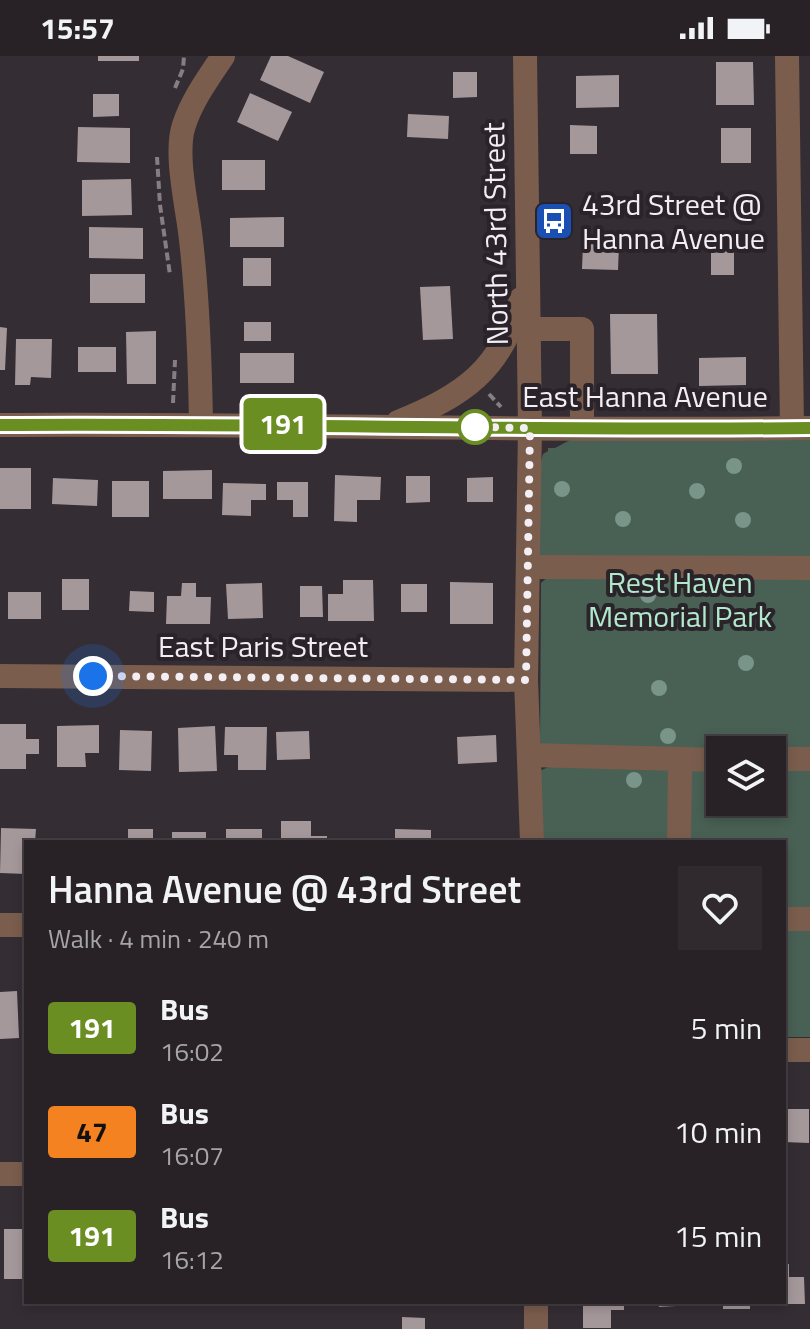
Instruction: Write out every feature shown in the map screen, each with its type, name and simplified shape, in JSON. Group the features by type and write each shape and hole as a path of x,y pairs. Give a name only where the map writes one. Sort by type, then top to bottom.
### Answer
{"street":[{"name":"North 43rd Street","path":"525,56 530,428 526,680 532,840"},
{"path":"787,56 801,428"},
{"path":"201,423 198,313 182,178 183,127 214,61"},
{"path":"390,426 435,407 470,384 494,361 514,322 528,273"},
{"path":"528,329 582,329 582,428"},
{"name":"East Hanna Avenue","path":"0,425 201,423 801,428"},
{"path":"528,567 810,568"},
{"name":"East Paris Street","path":"0,676 526,680"},
{"path":"529,755 706,760"},
{"path":"786,759 810,759"},
{"path":"679,840 680,760"},
{"path":"786,919 810,919"},
{"path":"0,925 24,925"},
{"path":"786,1050 810,1050"},
{"path":"0,1174 24,1174"},
{"path":"536,1304 536,1329"}],"green space":[{"name":"Rest Haven Memorial Park","path":"570,440 810,440 810,1037 786,1037 786,840 540,840 539,771 551,766 540,744 541,583 549,576 540,557 540,466 543,454 548,448"}],"building":[{"path":"98,56 139,56 139,61 98,61"},
{"path":"271,56 288,56 324,72 310,103 260,80"},
{"path":"716,62 753,62 754,105 716,105"},
{"path":"453,72 477,72 477,97 453,98"},
{"path":"619,75 619,107 576,108 576,76"},
{"path":"250,93 292,112 278,141 237,122"},
{"path":"93,94 119,94 119,116 93,117"},
{"path":"408,114 449,116 448,139 407,137"},
{"path":"570,125 597,126 597,154 570,154"},
{"path":"78,127 130,128 130,163 77,162"},
{"path":"721,128 751,128 751,163 721,163"},
{"path":"222,160 265,160 265,190 222,190"},
{"path":"131,179 132,215 82,216 82,180"},
{"path":"284,217 284,247 230,247 230,218"},
{"path":"89,227 143,228 143,259 89,258"},
{"path":"711,242 734,242 734,275 711,275"},
{"path":"583,244 619,245 618,270 582,269"},
{"path":"243,258 271,258 271,286 243,286"},
{"path":"90,274 145,274 145,303 90,303"},
{"path":"450,286 453,339 423,340 420,287"},
{"path":"610,314 657,314 658,374 611,374"},
{"path":"244,322 271,322 271,341 244,341"},
{"path":"0,327 7,328 5,370 0,370"},
{"path":"156,331 156,384 127,384 126,332"},
{"path":"16,339 52,339 51,378 31,377 30,385 15,385"},
{"path":"78,347 116,347 116,372 78,372"},
{"path":"240,353 294,353 294,383 240,383"},
{"path":"746,357 746,385 699,386 699,358"},
{"path":"0,468 31,468 31,509 0,509"},
{"path":"212,470 212,499 163,499 163,471"},
{"path":"335,475 381,477 380,500 357,500 357,522 334,521"},
{"path":"406,476 430,476 430,502 406,503"},
{"path":"493,477 493,502 467,502 467,478"},
{"path":"53,478 98,480 97,506 52,504"},
{"path":"112,481 149,481 149,517 112,517"},
{"path":"277,482 308,482 308,517 293,517 293,500 277,500"},
{"path":"223,483 266,484 266,500 251,500 251,516 222,515"},
{"path":"62,579 89,579 89,610 62,610"},
{"path":"343,580 373,580 374,621 328,621 328,594 343,594"},
{"path":"450,582 493,583 493,624 450,624"},
{"path":"182,583 196,583 196,597 211,597 210,624 166,624 167,596 181,596"},
{"path":"262,583 263,618 228,619 226,584"},
{"path":"401,584 427,584 427,612 401,612"},
{"path":"300,586 322,586 323,617 300,617"},
{"path":"130,591 154,592 154,612 129,611"},
{"path":"8,592 41,592 41,619 8,619"},
{"path":"0,724 26,724 26,739 39,739 39,754 26,754 26,769 0,769"},
{"path":"99,725 99,753 85,753 86,767 57,767 57,726"},
{"path":"215,726 217,771 179,772 178,728"},
{"path":"225,727 267,727 266,770 238,770 238,755 224,755"},
{"path":"120,730 152,731 151,771 119,770"},
{"path":"309,731 310,759 277,760 276,732"},
{"path":"496,735 497,762 458,764 457,737"},
{"path":"281,821 311,821 311,836 327,836 327,840 281,840"},
{"path":"1,828 36,829 35,840 24,840 24,874 0,873"},
{"path":"128,829 153,829 153,840 128,840"},
{"path":"226,829 262,829 262,840 226,840"},
{"path":"395,829 431,830 431,840 395,840"},
{"path":"172,832 206,832 206,840 172,840"},
{"path":"17,991 19,1038 0,1039 0,992"},
{"path":"786,1109 809,1109 809,1143 786,1142"},
{"path":"4,1229 24,1229 24,1279 4,1279"},
{"path":"789,1264 789,1277 804,1277 805,1304 786,1304 786,1265"},
{"path":"583,1304 624,1304 624,1310 611,1310 611,1328 583,1328"},
{"path":"658,1304 693,1304 693,1305 659,1307"},
{"path":"723,1304 750,1304 750,1309 723,1309"},
{"path":"402,1317 425,1318 425,1329 402,1329"}],"bus line":[{"name":"191","path":"0,425 201,423 810,428"}],"place":[{"name":"43rd Street @ Hanna Avenue","path":"554,221"}],"route":[{"path":"93,676 526,680 530,428 475,427"}]}
